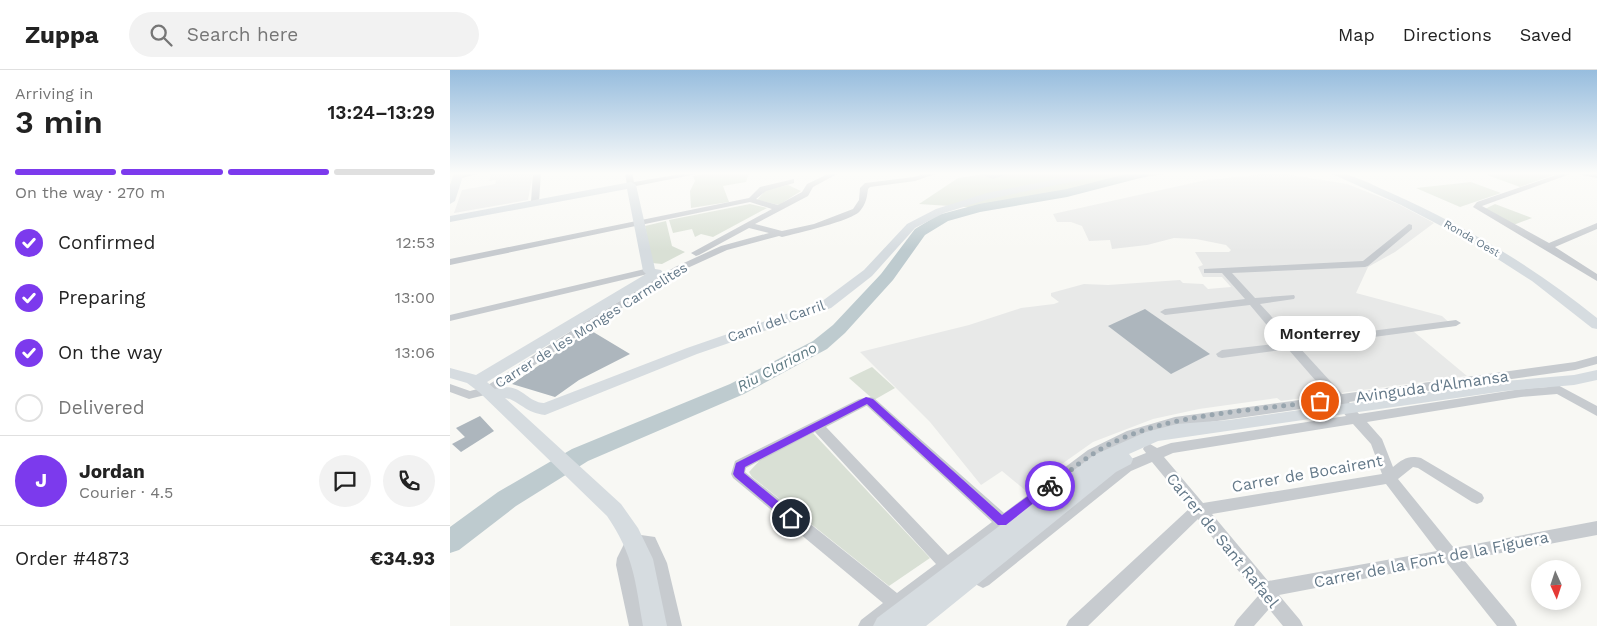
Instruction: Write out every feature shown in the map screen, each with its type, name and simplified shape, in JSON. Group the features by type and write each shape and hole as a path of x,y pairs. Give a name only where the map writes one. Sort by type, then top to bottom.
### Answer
{"street":[{"path":"451,217 552,199"},
{"path":"450,318 653,272 638,224 634,199"},
{"name":"Carrer de les Monges Carmelites","path":"490,392 653,272 796,199"},
{"path":"747,225 779,233 792,233 812,228 854,212 861,204 862,199"},
{"name":"Camí del Carril","path":"490,392 512,392 536,408 546,409 717,342 815,310 848,290 879,262 904,233 925,218 975,199"},
{"name":"Ronda Oest","path":"1398,199 1454,226 1521,268 1597,325"},
{"name":"Ronda Oest","path":"1412,199 1480,232 1524,259 1597,311"},
{"path":"1495,199 1477,206 1479,210 1548,247 1597,278"},
{"path":"450,262 752,200 780,208"},
{"path":"1548,247 1597,226"},
{"path":"1207,271 1365,264 1410,227"},
{"name":"Carrer de les Monges Carmelites","path":"490,392 578,331 678,269 724,248 779,233"},
{"path":"1226,271 1348,408 1381,450 1390,478 1508,626"},
{"path":"1165,312 1290,297"},
{"path":"1222,354 1456,323"},
{"name":"Avinguda d'Almansa","path":"1151,451 1348,408 1576,366 1597,360"},
{"path":"450,373 490,392 614,510 633,538 642,559 655,626"},
{"name":"Avinguda d'Almansa","path":"1550,385 1597,375"},
{"path":"1550,385 1597,412"},
{"name":"Avinguda d'Almansa","path":"903,613 946,564 1101,460 1113,447 1132,444 1168,432 1224,422 1348,408 1504,386 1597,386"},
{"path":"450,388 469,395 490,392"},
{"path":"903,613 738,474 740,465 863,402 870,401 1006,525 1010,538 965,574 952,590"},
{"name":"Avinguda d'Almansa","path":"877,623 952,590 1109,467 1224,422"},
{"path":"817,426 946,564"},
{"path":"1113,447 1137,446 1151,451"},
{"name":"Carrer de Sant Rafael","path":"1151,451 1294,626"},
{"name":"Carrer de Bocairent","path":"1198,510 1390,478 1406,462 1416,461 1477,498"},
{"path":"1075,626 1198,510"},
{"name":"Avinguda d'Almansa","path":"903,613 1006,525"},
{"name":"Carrer de la Font de la Figuera","path":"1267,593 1450,555 1597,528"},
{"path":"633,538 624,558 624,565 638,626"},
{"path":"633,538 649,542 656,556 673,626"},
{"path":"1243,626 1267,593"}],"shaded area":[{"path":"459,199 528,199 528,200 454,213"},
{"path":"690,199 728,199 729,202 691,208"},
{"path":"758,199 789,199 779,205"},
{"path":"927,199 1041,199 996,209 919,204"},
{"path":"1121,199 1385,199 1434,223 1395,252 1368,267 1356,293 1442,316 1453,326 1413,331 1467,376 1281,401 1277,398 1199,409 1153,419 1093,442 1025,490 1002,471 981,485 930,422 860,352 969,325 1021,308 1054,304 1059,302 1051,296 1051,293 1084,284 1108,285 1180,280 1183,283 1203,284 1208,289 1231,287 1222,277 1203,277 1198,267 1203,265 1195,252 1229,252 1231,250 1226,245 1196,239 1174,238 1147,245 1112,249 1110,240 1089,241 1082,226 1071,222 1057,222 1053,214"},
{"path":"1441,199 1484,199 1460,207"},
{"path":"750,204 767,208 713,237 701,234 695,237 692,229 673,233 669,220"},
{"path":"1495,204 1532,218 1513,225 1485,209"},
{"path":"666,221 672,246 685,252 662,264 652,263 645,226"},
{"path":"872,367 895,388 874,400 849,378"},
{"path":"813,433 930,558 889,586 752,477 749,472 761,459"}],"building":[{"path":"1145,309 1210,354 1171,374 1108,326"},
{"path":"590,330 630,354 579,380 555,397 512,384"},
{"path":"480,416 494,431 461,452 452,444 465,437 456,428"}],"waterway":[{"name":"Riu Clariano","path":"450,542 507,499 580,455 737,389 820,345 839,329 887,277 920,232 943,218 979,208 1032,199"}],"way so far":[{"path":"1050,486 1093,454 1132,434 1175,422 1320,401"}],"place":[{"name":"Monterrey","path":"1320,401"}],"route":[{"path":"791,518 738,474 740,465 866,400 870,401 1002,521 1050,486"}]}
